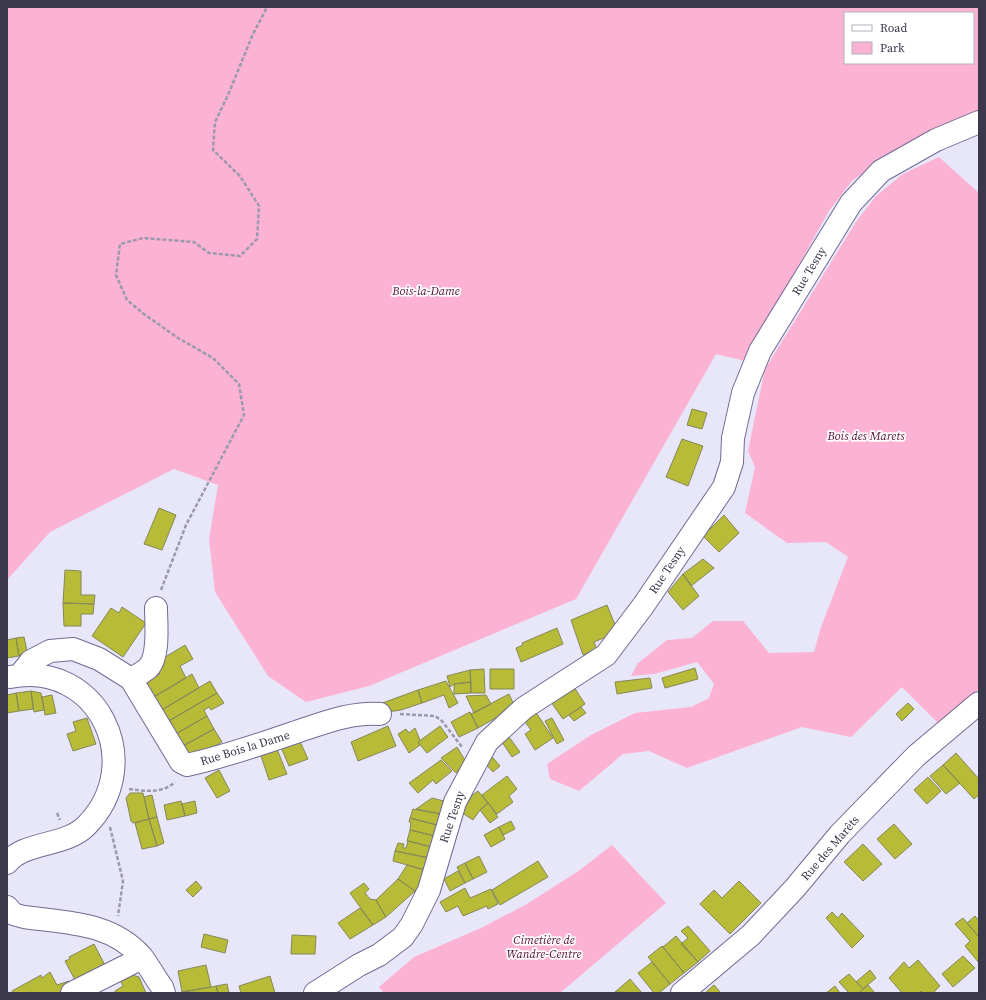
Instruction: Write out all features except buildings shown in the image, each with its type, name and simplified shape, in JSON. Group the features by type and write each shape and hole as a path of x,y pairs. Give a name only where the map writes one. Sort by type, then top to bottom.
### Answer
{"street":[{"name":"Rue Tesny","path":"315,993 359,965 379,955 403,937 412,924 429,890 455,802 475,761 487,742 524,708 606,655 643,606 724,487 732,462 733,438 743,393 760,351 851,203 881,171 936,140 979,122"},
{"path":"131,679 148,669 153,658 156,639 156,608"},
{"name":"Rue Bois la Dame","path":"14,676 31,662 50,651 73,649 99,659 131,679 181,762 187,765 259,745 340,718 363,713 380,714"},
{"name":"Rue Bois la Dame","path":"7,863 13,855 60,841 85,827 102,805 112,782 113,751 107,724 91,701 65,683 45,677 14,676"},
{"name":"Rue des Marêts","path":"682,993 750,934 795,888 840,834 916,756 979,702"},
{"path":"7,908 12,914 24,917 102,928 115,934 142,958 164,993"},
{"path":"72,993 142,958"}],"path":[{"path":"156,608 159,596 186,525 244,415 239,384 213,358 178,338 127,300 116,275 120,244 143,238 194,242 209,253 240,256 258,239 259,206 240,176 213,150 215,122 228,95 253,34 267,7"},
{"path":"380,714 435,716 442,721 468,756 475,761"},
{"path":"112,782 129,789 160,791 169,788 186,772 187,765"},
{"path":"102,805 109,822 123,881 115,934"}],"green space":[{"name":"Bois-la-Dame","path":"7,7 979,7 979,110 926,134 884,158 852,181 829,211 745,361 716,354 576,599 369,686 306,702 268,676 215,592 209,539 218,485 174,469 50,532 7,580"},
{"name":"Bois des Marets","path":"939,157 979,193 979,689 938,723 902,687 851,737 802,727 687,768 649,751 623,754 579,791 550,779 547,764 591,735 635,713 691,707 709,698 714,684 697,662 654,674 631,676 638,663 667,640 692,638 713,621 743,621 769,653 814,652 821,627 848,557 826,542 787,543 745,513 755,467 748,451 765,369 856,222 876,196 903,174"},
{"name":"Cimetière de Wandre-Centre","path":"612,845 666,903 560,993 384,993 379,987 414,957 481,928 527,904 580,870"}]}
